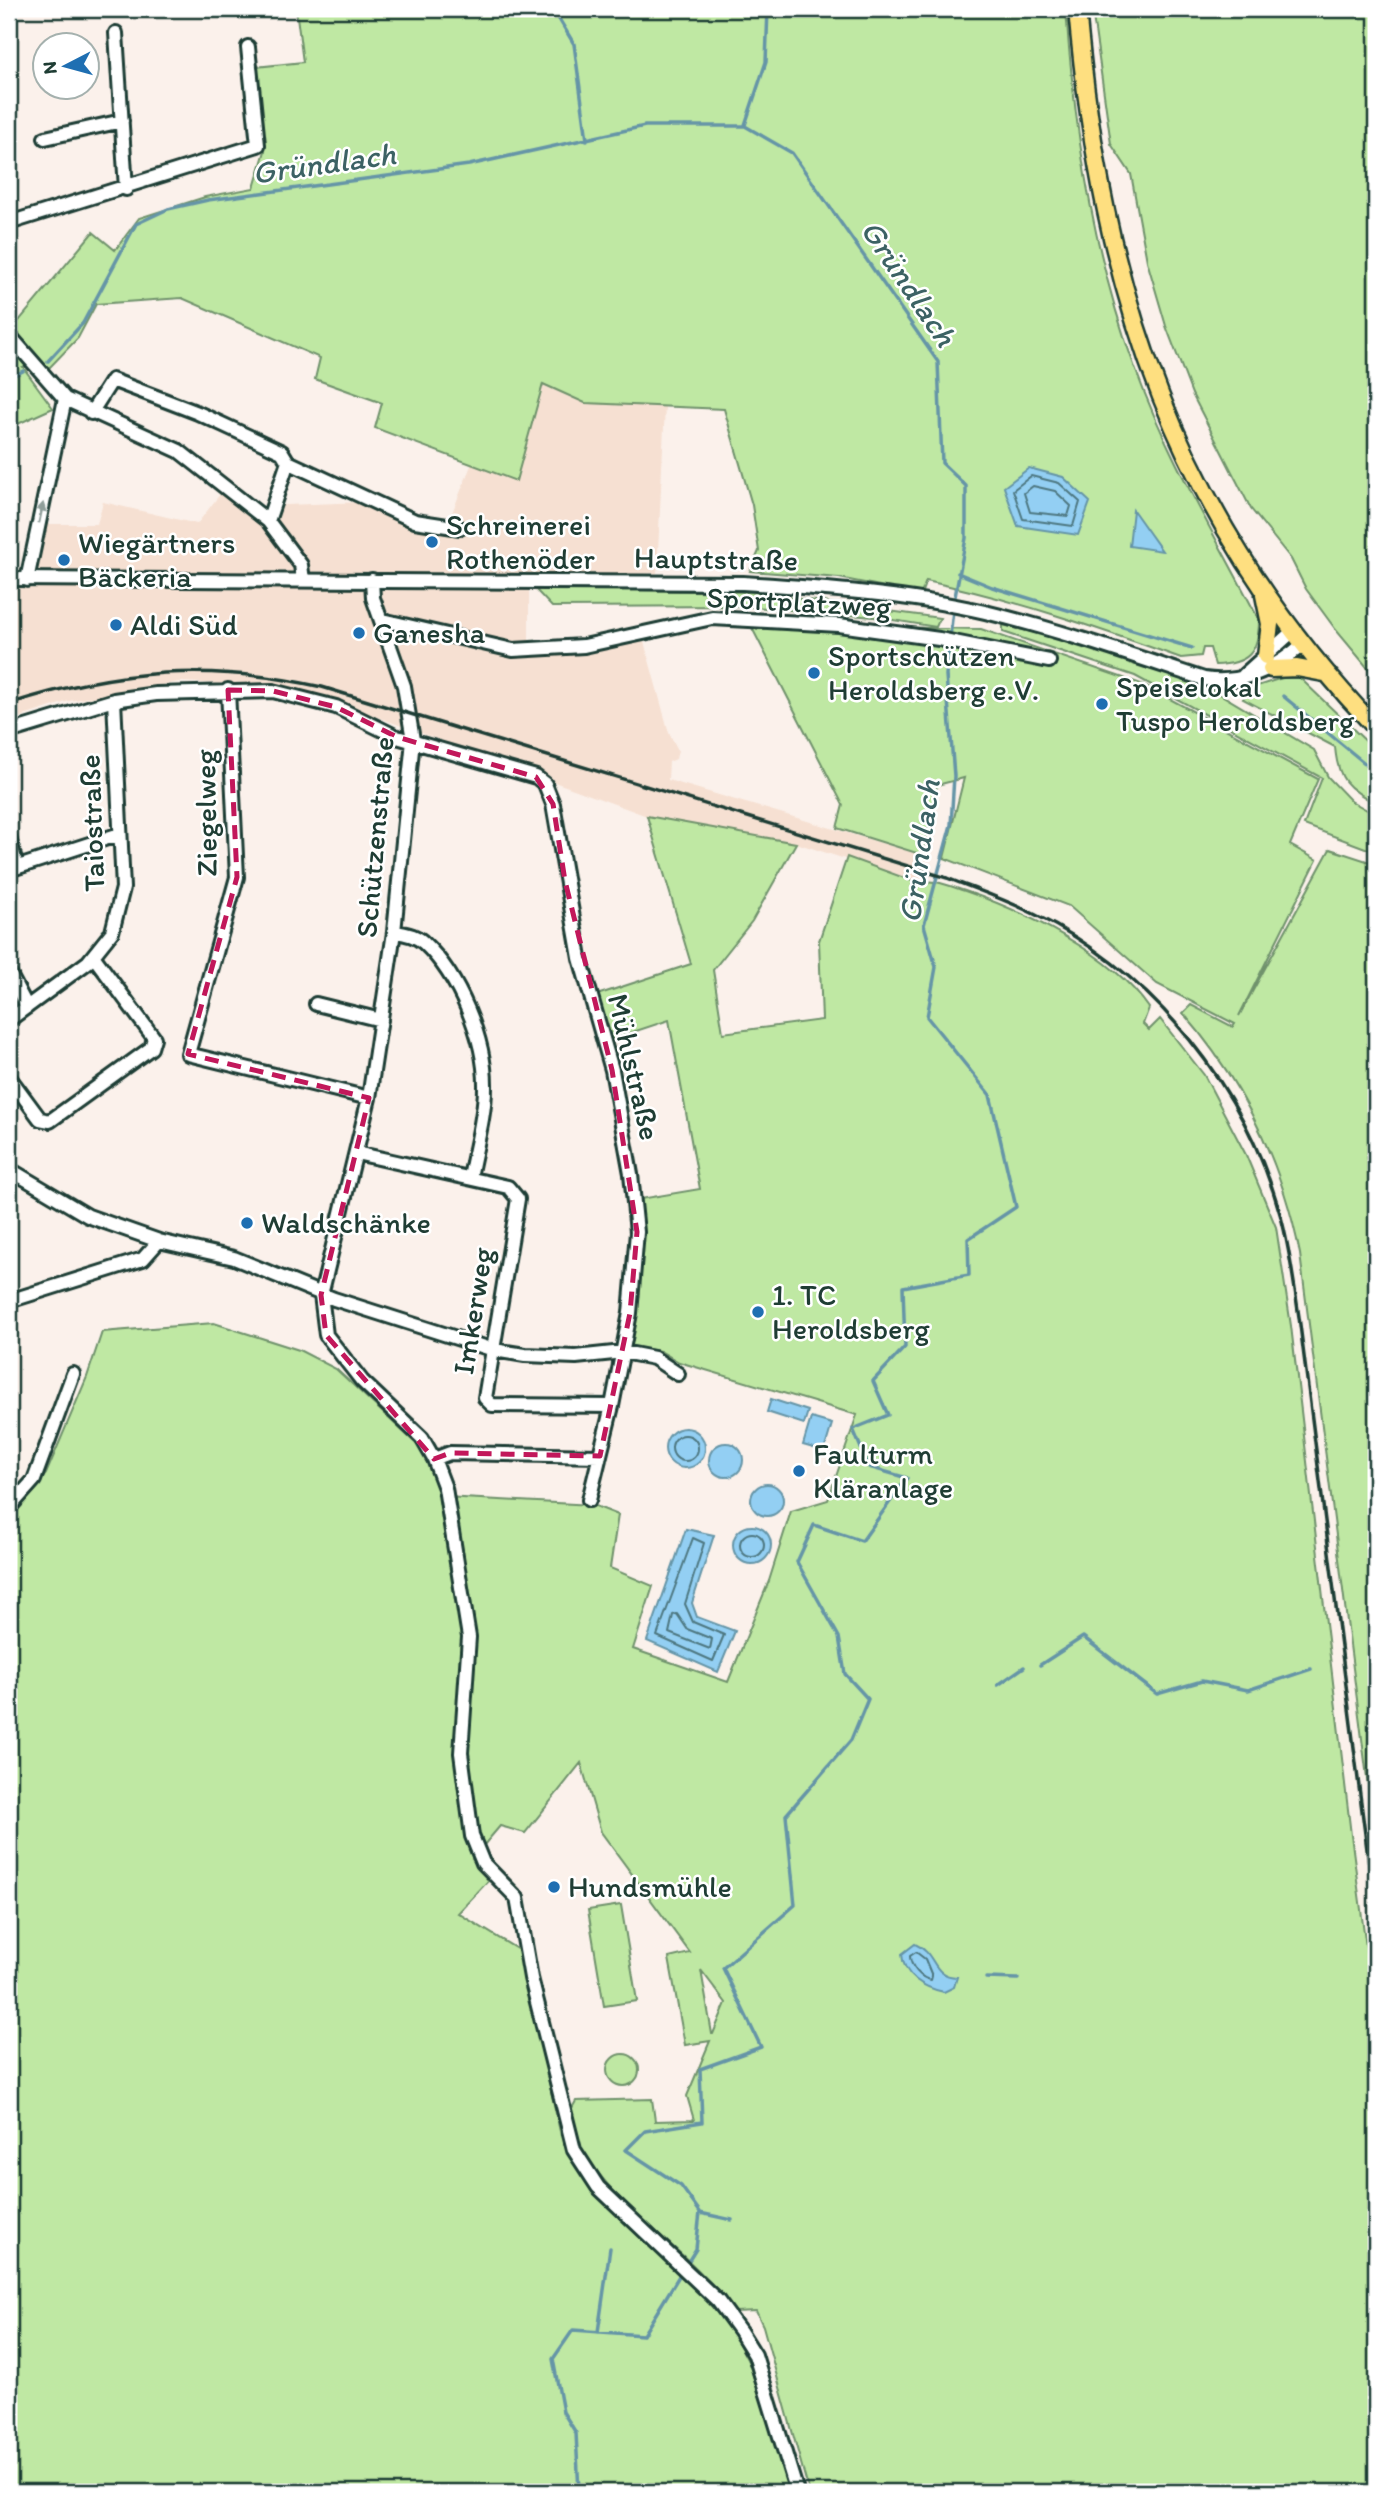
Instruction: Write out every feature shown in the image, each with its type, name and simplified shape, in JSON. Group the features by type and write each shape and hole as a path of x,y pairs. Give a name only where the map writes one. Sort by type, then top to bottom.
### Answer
{"main road":[{"path":"1077,9 1084,87 1097,171 1136,331 1168,417 1241,556 1260,586 1324,673 1376,727"},
{"path":"1260,586 1270,624 1268,662 1324,673"}],"street":[{"path":"116,33 126,189"},
{"path":"9,223 126,189 258,145 248,47"},
{"path":"45,138 122,121"},
{"path":"9,335 65,399 179,451 268,521 301,565 303,580"},
{"path":"91,413 111,380 198,413 282,452 288,462 415,521 460,528"},
{"path":"27,580 65,399"},
{"path":"268,521 288,462"},
{"name":"Hauptstraße","path":"9,579 743,583 841,589 983,612 1060,631 1204,679 1222,682 1241,678 1268,662 1298,637"},
{"name":"Schützenstraße","path":"372,580 373,598 404,686 413,740 394,932 382,1020 369,1098 321,1295 326,1335 341,1357 422,1438 435,1459 445,1488 460,1574 469,1659 461,1753 472,1836 483,1863 517,1898 531,1978 567,2130 584,2168 613,2203 718,2301 755,2355 797,2492"},
{"name":"Sportplatzweg","path":"382,620 513,650 584,646 712,618 839,625 939,639 1049,661"},
{"name":"Mühlstraße","path":"9,732 114,700 156,694 229,690 273,691 324,704 397,737 536,777 550,794 580,958 612,1070 631,1174 637,1232 630,1313 612,1406 589,1500"},
{"name":"Ziegelweg","path":"229,690 237,877 188,1054 369,1098"},
{"name":"Taiostraße","path":"9,1020 94,957 112,932 121,903 114,700"},
{"path":"9,838 13,868 120,834"},
{"path":"394,932 423,942 447,973 469,1010 483,1053 485,1090 470,1178"},
{"path":"9,1077 40,1119 50,1121 151,1048 154,1038 94,957"},
{"path":"9,973 27,1007"},
{"path":"316,1004 382,1020"},
{"name":"Imkerweg","path":"356,1153 508,1187 518,1199 485,1398 492,1405 612,1406"},
{"path":"9,1169 88,1216 159,1241 234,1258 321,1295 494,1350 525,1355 576,1357 623,1352 654,1358 678,1374"},
{"path":"9,1301 143,1259 159,1241"},
{"path":"9,1508 34,1480 73,1374"},
{"path":"435,1459 450,1453 600,1456"}],"highlighted area":[{"path":"228,690 273,691 336,707 397,737 536,777 553,804 565,881 612,1070 637,1232 630,1313 612,1406 600,1456 450,1453 434,1459 326,1335 321,1295 369,1098 188,1054 237,877"}],"shaded area":[{"path":"543,383 585,403 665,406 657,573 529,580 529,645 643,638 669,733 678,750 676,759 669,762 668,780 929,857 919,883 796,843 647,816 339,703 276,686 179,682 69,701 9,721 9,581 28,581 40,524 97,524 103,502 197,524 221,493 260,506 364,502 446,528 472,463 516,481"}],"green space":[{"path":"296,9 1066,9 1080,145 1097,236 1120,325 1162,433 1259,620 1254,648 1243,659 1215,665 1210,648 1203,648 1201,656 1181,658 1023,605 926,581 921,594 839,578 750,571 759,551 752,505 724,409 585,403 543,384 516,481 375,428 382,403 315,379 320,358 182,298 96,304 78,338 50,367 23,367 53,408 9,428 9,325 19,321 93,232 115,250 139,218 205,197 254,188 265,151 256,67 303,62"},
{"path":"1092,9 1376,9 1376,678 1336,630 1306,589 1291,559 1251,509 1192,394 1166,326 1147,261 1131,174 1111,144"},
{"path":"534,588 750,592 940,618 936,627 874,617 743,606 552,607"},
{"path":"750,624 981,629 1144,685 1318,779 1290,845 1317,860 1239,1016 1330,849 1376,864 1376,1848 1300,1254 1283,1188 1257,1126 1224,1067 1183,1013 1191,1005 1233,1027 1235,1024 1157,984 1069,906 944,858 964,778 937,785 923,855 837,828 843,805"},
{"path":"1003,625 1081,644 1197,683 1314,750 1328,777 1351,801 1376,815 1376,852 1304,825 1322,778 1135,676 1003,632"},
{"path":"1282,678 1300,678 1376,751 1376,804 1346,782 1336,759 1335,747 1243,699 1251,688"},
{"path":"647,816 796,843 752,921 713,970 723,1033 822,1020 819,941 847,857 918,883 936,882 965,891 1014,911 1066,937 1091,953 1133,988 1149,1008 1143,1024 1149,1030 1160,1019 1204,1075 1246,1155 1276,1227 1291,1326 1351,1835 1376,2022 1376,2492 809,2492 763,2326 756,2311 735,2312 707,2279 606,2183 577,2140 568,2115 576,2101 652,2099 655,2121 694,2120 687,2096 710,2041 685,2045 669,1958 690,1953 601,1832 581,1763 525,1833 500,1826 472,1859 489,1880 458,1913 520,1951 561,2136 562,2128 578,2168 599,2194 687,2279 730,2327 749,2363 791,2492 9,2492 9,1519 46,1474 87,1377 102,1332 214,1323 299,1350 336,1369 427,1454 444,1497 593,1505 618,1515 610,1568 653,1586 633,1649 728,1682 769,1581 791,1511 828,1500 857,1415 679,1362 660,1351 632,1347 640,1199 700,1189 669,1020 609,1040 597,995 691,964","holes":["701,1970 726,2003 712,2034"]},
{"path":"621,1905 637,2001 604,2006 588,1910"},
{"path":"623,2054 635,2058 639,2070 635,2082 623,2086 611,2082 607,2070 611,2058"}],"water":[{"path":"1029,468 1063,477 1090,502 1078,535 1018,526 1004,487"},
{"path":"1133,510 1162,551 1129,546"},
{"path":"771,1399 808,1411 804,1424 767,1412"},
{"path":"811,1418 832,1424 824,1451 803,1445"},
{"path":"685,1428 693,1429 699,1434 704,1440 704,1456 699,1462 693,1467 685,1468 677,1467 671,1462 666,1456 665,1448 666,1440 671,1434 677,1429"},
{"path":"726,1443 738,1448 743,1460 738,1472 726,1477 714,1472 709,1460 714,1448"},
{"path":"767,1484 778,1489 783,1500 778,1511 767,1516 756,1511 751,1500 756,1489"},
{"path":"752,1526 765,1532 771,1545 765,1558 752,1564 739,1558 733,1545 739,1532"},
{"path":"686,1529 714,1535 692,1603 697,1617 735,1631 718,1672 647,1641"},
{"path":"915,1944 927,1953 942,1973 957,1977 954,1987 944,1992 936,1990 910,1975 902,1954"}],"waterway":[{"path":"553,9 574,44 587,140"},
{"path":"745,125 766,62 768,9"},
{"name":"Gründlach","path":"48,361 83,323 136,224 168,209 208,200 469,165 645,126 745,126 792,153 938,362 942,463 966,486 966,538 954,602"},
{"name":"Gründlach","path":"9,378 23,371"},
{"path":"958,573 992,587 1192,648"},
{"name":"Gründlach","path":"950,637 953,610"},
{"name":"Gründlach","path":"686,2265 696,2249 700,2212 681,2186 626,2150 645,2131 702,2122 700,2069 761,2047 723,1968 795,1905 786,1815 851,1740 868,1699 845,1674 839,1637 797,1562 814,1525 862,1541 907,1478 869,1467 853,1429 888,1415 873,1381 905,1347 903,1287 969,1275 968,1239 1016,1207 990,1095 927,1017 936,967 924,925 951,825 954,776 946,675 949,645"},
{"path":"1283,696 1367,765"},
{"path":"1040,1665 1083,1637 1157,1694 1202,1681 1248,1690 1311,1669"},
{"path":"998,1685 1024,1667"},
{"path":"986,1978 1018,1979"},
{"path":"700,2213 732,2220"},
{"path":"598,2332 610,2248"},
{"name":"Gründlach","path":"579,2492 576,2433 563,2412 553,2359 573,2330 643,2335 682,2271"},
{"name":"Gründlach","path":"477,2492 520,2492"}],"railway":[{"path":"9,704 88,683 164,673 241,674 322,687 947,878 1036,915 1079,940 1120,969 1157,1003 1190,1040 1219,1081 1245,1124 1281,1217 1299,1317 1376,1920"}],"place":[{"name":"Schreinerei Rothenöder","path":"432,542"},
{"name":"Wiegärtners Bäckeria","path":"64,560"},
{"name":"Aldi Süd","path":"116,625"},
{"name":"Ganesha","path":"359,633"},
{"name":"Sportschützen Heroldsberg e.V.","path":"814,673"},
{"name":"Speiselokal Tuspo Heroldsberg","path":"1102,704"},
{"name":"Waldschänke","path":"247,1223"},
{"name":"1. TC Heroldsberg","path":"758,1312"},
{"name":"Faulturm Kläranlage","path":"799,1471"},
{"name":"Hundsmühle","path":"554,1887"}]}
